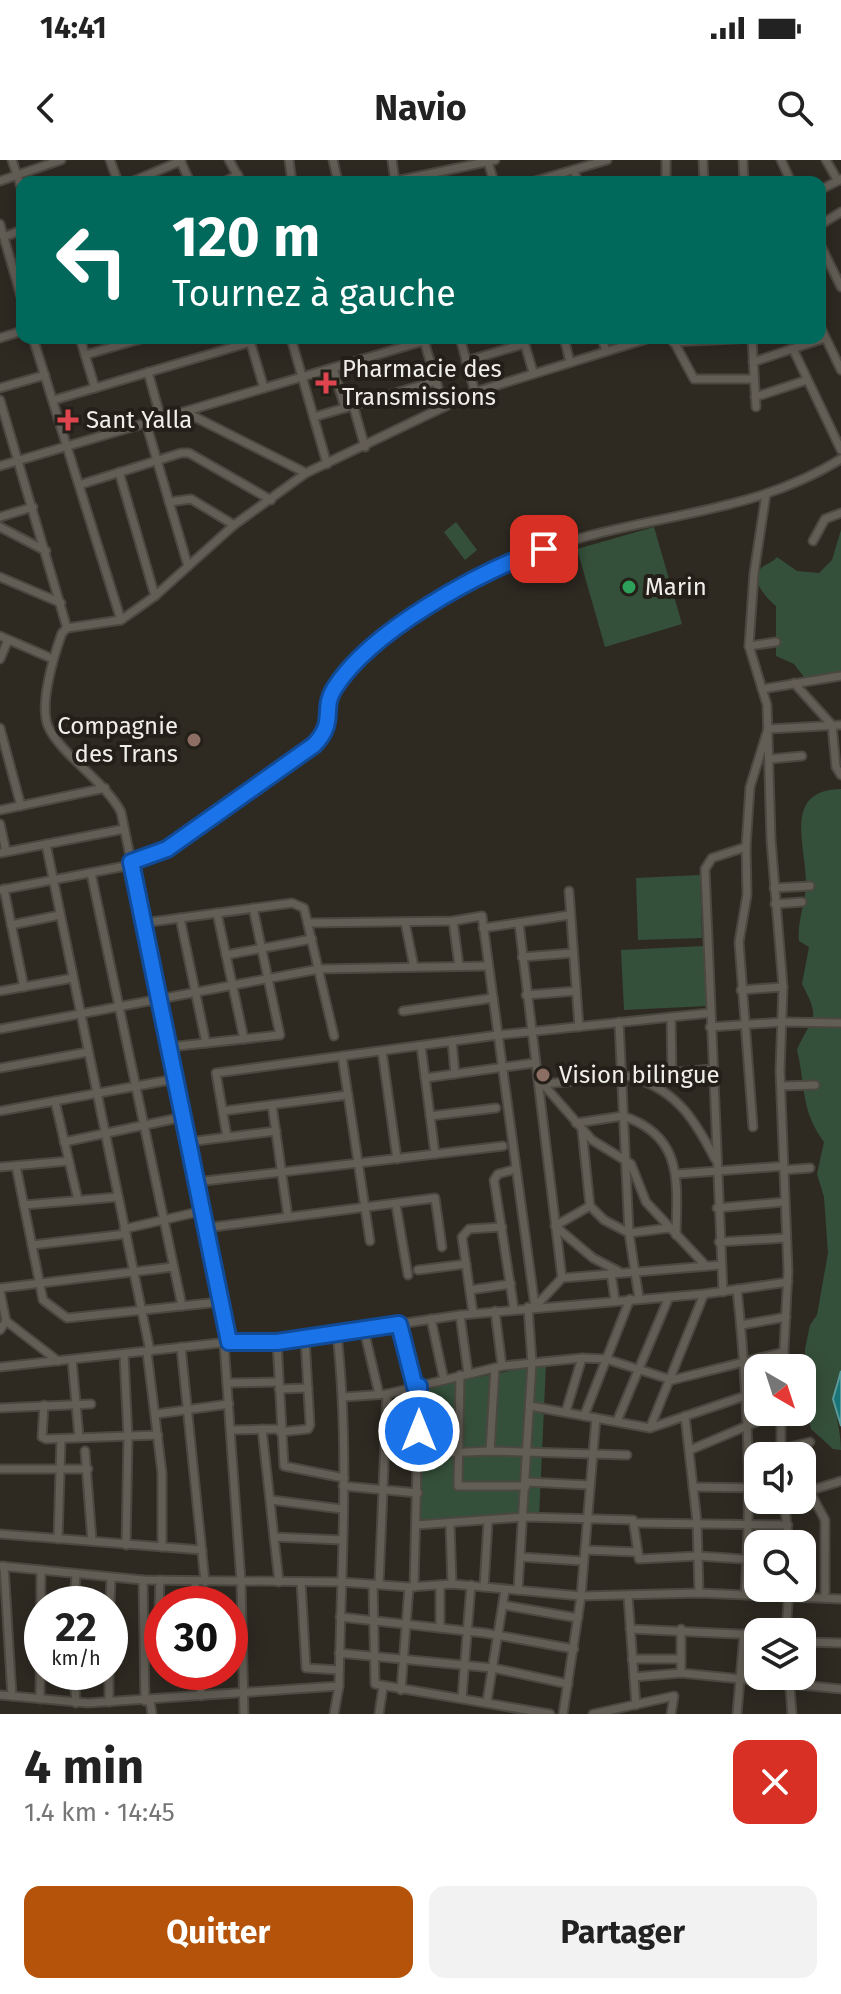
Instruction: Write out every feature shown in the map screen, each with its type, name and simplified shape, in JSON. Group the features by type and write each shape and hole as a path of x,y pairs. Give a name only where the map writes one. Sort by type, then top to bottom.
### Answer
{"street":[{"path":"12,160 17,174"},
{"path":"0,181 61,160"},
{"path":"145,176 181,160"},
{"path":"445,160 448,170"},
{"path":"553,176 607,160"},
{"path":"826,160 840,180"},
{"path":"420,176 490,161"},
{"path":"574,170 576,176"},
{"path":"0,224 16,279"},
{"path":"4,237 16,232"},
{"path":"826,257 841,287"},
{"path":"826,340 841,370"},
{"path":"35,344 121,620"},
{"path":"82,344 95,388"},
{"path":"85,355 123,344"},
{"path":"54,400 237,344"},
{"path":"251,344 264,388"},
{"path":"293,344 327,464"},
{"path":"0,466 414,344"},
{"path":"425,344 444,407"},
{"path":"462,344 475,392"},
{"path":"501,344 503,350"},
{"path":"466,361 517,344"},
{"path":"525,344 533,372"},
{"path":"566,344 570,362"},
{"path":"604,344 606,351"},
{"path":"241,1586 226,1342 169,1047 121,812 105,788 47,725 45,715 53,659 62,633 67,628 111,624 121,620 155,596 234,525 306,473 475,392 628,344"},
{"path":"675,344 694,379 754,379"},
{"path":"752,344 756,407"},
{"path":"753,362 808,344"},
{"path":"793,349 841,450"},
{"path":"333,368 365,447"},
{"path":"148,372 161,419"},
{"path":"0,388 45,375"},
{"path":"755,397 807,380"},
{"path":"314,417 436,381"},
{"path":"0,400 67,628"},
{"path":"185,412 306,473"},
{"path":"146,423 188,566"},
{"path":"79,485 156,459 189,453 271,500"},
{"path":"24,987 2,890 131,864 167,849 314,745 325,733 329,721 329,700 335,688 393,631 464,583 510,561 578,538 719,509 766,494 838,460 841,471"},
{"path":"119,472 155,596"},
{"path":"766,494 754,573 749,646 762,689 768,729 774,888 783,987 782,1086 788,1282 784,1352 777,1354"},
{"path":"169,502 191,499 234,525"},
{"path":"0,517 33,507"},
{"path":"813,541 825,519 841,513"},
{"path":"0,527 46,551"},
{"path":"0,577 61,603"},
{"path":"0,659 4,638 53,659"},
{"path":"749,646 776,642"},
{"path":"762,689 841,676"},
{"path":"794,683 837,725 841,775"},
{"path":"768,729 837,725"},
{"path":"0,728 4,757 21,806"},
{"path":"753,1127 739,942 747,895 750,787 768,729"},
{"path":"770,759 802,756"},
{"path":"0,810 105,788"},
{"path":"0,824 3,852 124,829"},
{"path":"46,844 148,1351 158,1435 162,1547"},
{"path":"723,1292 717,1208 705,869 712,858 746,847"},
{"path":"91,873 182,1306"},
{"path":"774,888 810,886"},
{"path":"569,891 579,1027"},
{"path":"775,904 802,902"},
{"path":"143,923 292,903 304,908 334,1036"},
{"path":"169,1047 280,1035 253,908"},
{"path":"217,913 244,1039"},
{"path":"11,925 60,915"},
{"path":"483,928 570,915"},
{"path":"308,923 453,921 482,916 531,1307 528,1451 518,1590"},
{"path":"180,918 206,1043"},
{"path":"453,921 459,966"},
{"path":"405,922 414,967"},
{"path":"519,923 562,1278"},
{"path":"226,955 312,939"},
{"path":"522,957 573,953"},
{"path":"0,1029 319,969 488,966"},
{"path":"0,991 73,978"},
{"path":"741,990 783,987"},
{"path":"526,995 576,991"},
{"path":"403,1011 493,998"},
{"path":"227,1137 216,1073 498,1035 710,1013"},
{"path":"671,1017 672,1073"},
{"path":"584,1416 606,1359 635,1299 619,1022"},
{"path":"710,1027 783,1022 841,1023"},
{"path":"452,1041 455,1074"},
{"path":"421,1046 435,1154"},
{"path":"382,1051 397,1159"},
{"path":"0,1068 88,1052"},
{"path":"342,1056 370,1241"},
{"path":"425,1078 534,1063"},
{"path":"540,1084 712,1069"},
{"path":"632,1077 681,1104 693,1118 716,1165"},
{"path":"0,1111 175,1079"},
{"path":"540,1084 597,1145 626,1160 638,1176 646,1202 706,1266"},
{"path":"782,1086 815,1085"},
{"path":"223,1111 348,1095"},
{"path":"55,1101 78,1200"},
{"path":"272,1105 288,1217"},
{"path":"430,1116 496,1108"},
{"path":"579,1126 623,1116 659,1138 674,1160 677,1174 676,1235"},
{"path":"64,1142 183,1117"},
{"path":"579,1126 590,1206 604,1220 629,1233 669,1228"},
{"path":"188,1142 276,1131"},
{"path":"196,1182 503,1146"},
{"path":"0,1167 69,1161"},
{"path":"677,1174 716,1165 810,1168"},
{"path":"16,1166 43,1300 67,1318 220,1302"},
{"path":"514,1309 494,1180 498,1174 516,1169"},
{"path":"24,1205 118,1197"},
{"path":"205,1228 435,1198 442,1247"},
{"path":"717,1208 784,1202"},
{"path":"396,1205 408,1275"},
{"path":"555,1226 590,1206"},
{"path":"32,1245 125,1232 202,1211"},
{"path":"555,1226 593,1258 620,1273"},
{"path":"473,1313 462,1241 465,1232 502,1227"},
{"path":"719,1242 785,1238"},
{"path":"418,1270 466,1264"},
{"path":"531,1307 562,1278 721,1265"},
{"path":"59,1361 6,1321 0,1289 173,1267"},
{"path":"611,1273 615,1300"},
{"path":"0,1367 226,1342 305,1339 473,1313 704,1294 788,1282"},
{"path":"470,1290 511,1284"},
{"path":"737,1289 744,1354"},
{"path":"650,1428 672,1380 704,1294"},
{"path":"617,1421 669,1297"},
{"path":"490,1451 498,1367 495,1311"},
{"path":"460,1315 464,1374 457,1453 458,1486 589,1485"},
{"path":"741,1325 786,1317"},
{"path":"431,1319 444,1380"},
{"path":"0,1330 6,1321"},
{"path":"399,1324 417,1386 419,1454 416,1525 401,1690"},
{"path":"364,1330 383,1394 373,1620 374,1683 550,1714"},
{"path":"334,1714 339,1686 344,1482 344,1397 337,1334"},
{"path":"231,1430 308,1429 305,1339"},
{"path":"277,1342 280,1430 286,1467 381,1491 418,1493"},
{"path":"181,1347 205,1582"},
{"path":"124,1355 128,1437 126,1545"},
{"path":"566,1411 582,1358"},
{"path":"344,1397 383,1394 464,1374 532,1362 606,1359 672,1380 744,1363"},
{"path":"72,1360 79,1437"},
{"path":"227,1383 308,1388"},
{"path":"530,1406 650,1428 744,1396"},
{"path":"0,1408 91,1404"},
{"path":"156,1414 229,1404"},
{"path":"44,1405 42,1437 158,1435"},
{"path":"685,1416 697,1522 699,1593"},
{"path":"563,1714 581,1596 596,1418"},
{"path":"690,1450 744,1424"},
{"path":"262,1429 279,1582"},
{"path":"58,1539 61,1439"},
{"path":"85,1451 92,1541"},
{"path":"419,1454 528,1451 627,1455"},
{"path":"0,1469 88,1469"},
{"path":"816,1490 841,1481"},
{"path":"693,1487 744,1488"},
{"path":"271,1500 342,1509"},
{"path":"816,1507 825,1520 825,1598"},
{"path":"749,1530 750,1514"},
{"path":"786,1514 788,1530"},
{"path":"416,1525 524,1517 586,1517 636,1523 788,1525"},
{"path":"484,1587 488,1522"},
{"path":"636,1523 636,1552 639,1559 698,1556 744,1559"},
{"path":"450,1524 452,1584"},
{"path":"0,1534 202,1550"},
{"path":"274,1537 342,1540"},
{"path":"585,1550 636,1552"},
{"path":"521,1557 583,1561"},
{"path":"12,1696 2,1566 143,1580 341,1582 411,1587 452,1584 581,1596 744,1595"},
{"path":"40,1699 41,1570"},
{"path":"75,1586 76,1574"},
{"path":"111,1578 111,1586"},
{"path":"143,1580 147,1701 152,1714"},
{"path":"160,1580 160,1586"},
{"path":"195,1581 195,1586"},
{"path":"301,1582 306,1668 339,1670"},
{"path":"440,1585 440,1628"},
{"path":"462,1697 471,1585"},
{"path":"487,1701 505,1590"},
{"path":"628,1596 636,1705"},
{"path":"816,1597 841,1599"},
{"path":"503,1605 578,1618"},
{"path":"340,1617 469,1631 574,1649"},
{"path":"630,1629 744,1634 737,1714"},
{"path":"681,1629 681,1673"},
{"path":"816,1642 841,1643"},
{"path":"339,1653 493,1668 568,1684"},
{"path":"632,1659 681,1659"},
{"path":"634,1677 681,1673 744,1679"},
{"path":"816,1685 841,1689"},
{"path":"0,1695 88,1703 339,1686"},
{"path":"379,1714 383,1687"},
{"path":"75,1690 76,1703"},
{"path":"109,1690 109,1702"},
{"path":"201,1690 201,1696"},
{"path":"790,1690 792,1714"},
{"path":"243,1691 244,1714"},
{"path":"593,1714 614,1712 674,1696 671,1714"},
{"path":"88,1703 88,1714"}],"green space":[{"path":"456,522 477,550 465,560 444,532"},
{"name":"Marin","path":"654,527 682,624 605,647 577,549"},
{"path":"841,530 841,672 804,677 794,664 776,656 776,606 758,584 758,573 777,557 797,571 819,573 832,560"},
{"path":"841,789 841,1371 835,1400 841,1450 833,1449 811,1429 810,1426 816,1426 816,1354 805,1354 810,1325 817,1315 828,1253 824,1197 817,1174 824,1142 807,1108 797,1050 813,1018 812,1005 802,984 809,947 799,941 806,886 801,823 810,799 822,792"},
{"path":"700,875 702,938 638,940 636,878"},
{"path":"704,946 707,1006 624,1010 621,950"},
{"path":"546,1364 539,1518 417,1525 416,1404 402,1405 401,1392"}],"water":[{"path":"841,1371 841,1426 833,1399"}],"place":[{"name":"Pharmacie des Transmissions","path":"326,383"},
{"name":"Sant Yalla","path":"68,420"},
{"name":"Marin","path":"629,587"},
{"name":"Compagnie des Trans","path":"194,740"},
{"name":"Vision bilingue","path":"543,1075"}],"route":[{"path":"419,1431 419,1386 415,1387 399,1324 277,1342 229,1342 131,862 167,849 314,745 325,733 329,721 329,700 335,688 393,631 464,583 544,549"}]}
